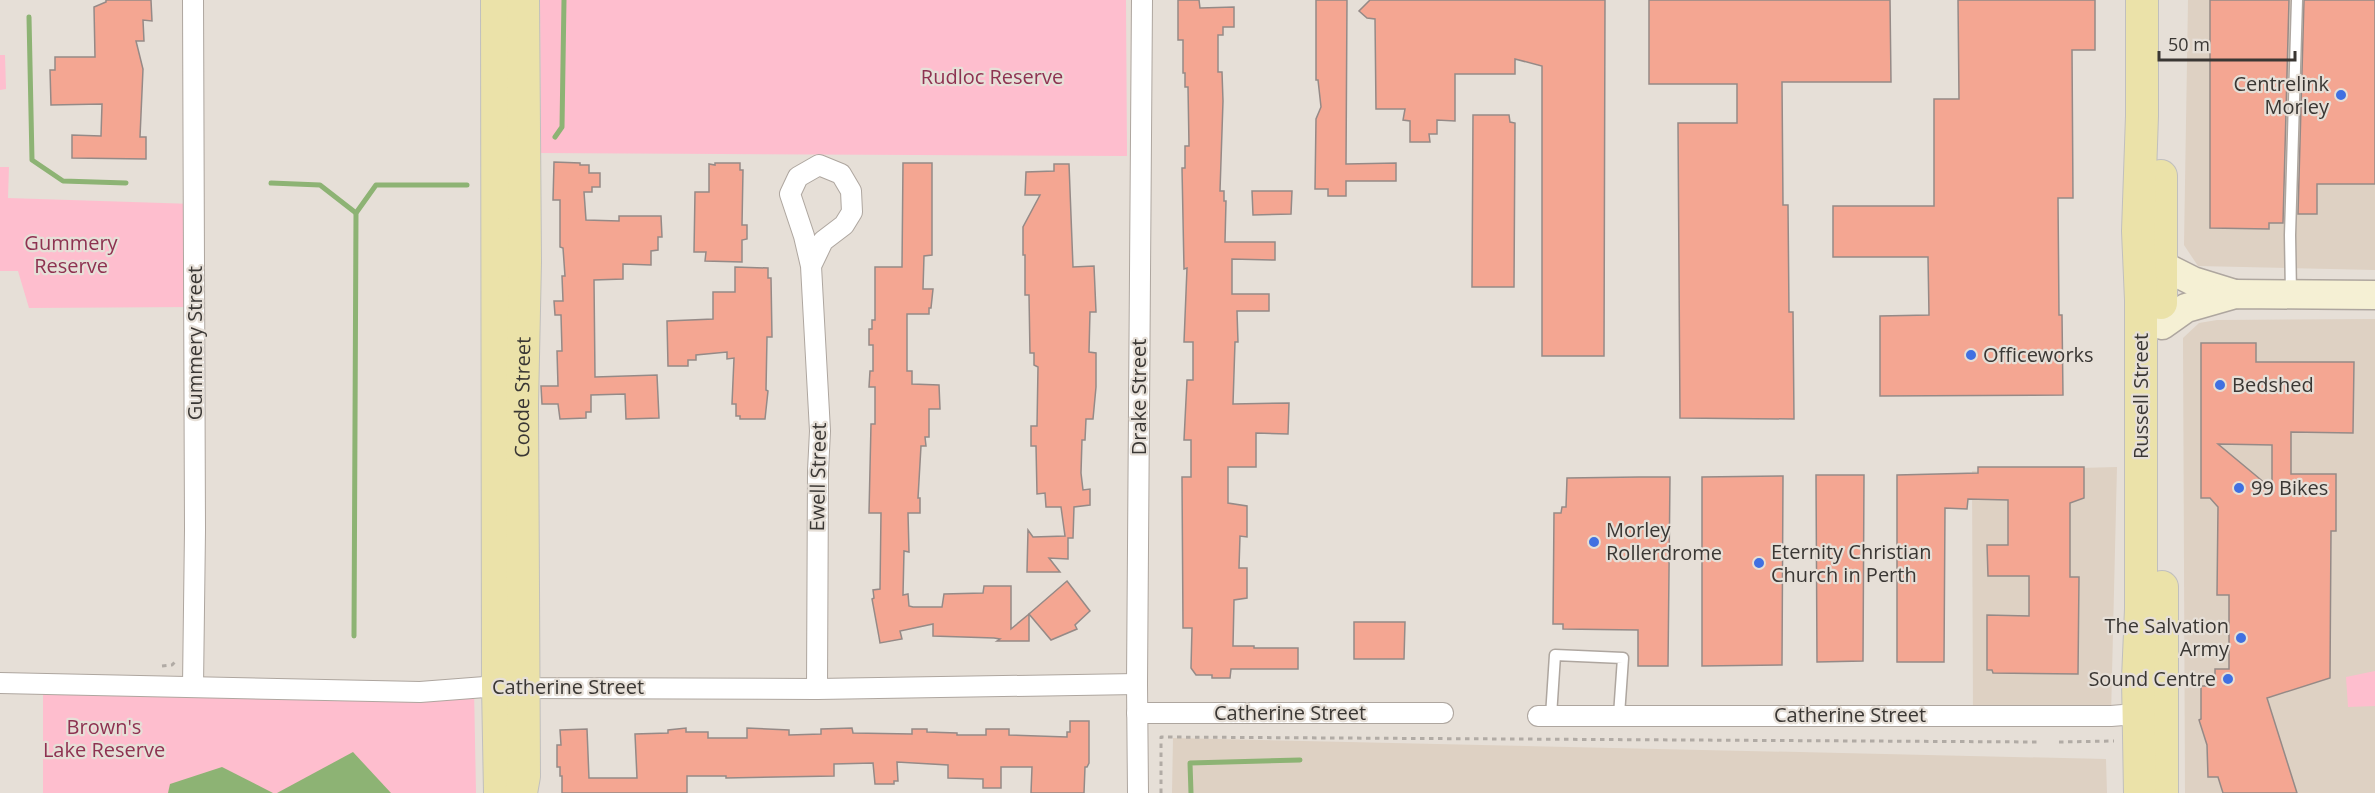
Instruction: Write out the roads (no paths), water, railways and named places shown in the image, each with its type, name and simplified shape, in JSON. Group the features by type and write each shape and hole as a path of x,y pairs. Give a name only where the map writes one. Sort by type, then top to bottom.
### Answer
{"main road":[{"name":"Coode Street","path":"497,0 511,687 524,776 521,793"},
{"name":"Coode Street","path":"500,793 511,687 522,404 525,239 523,0"},
{"name":"Russell Street","path":"2142,0 2142,116 2138,231 2155,308"},
{"name":"Russell Street","path":"2140,793 2155,308 2161,266 2160,63 2163,0"},
{"name":"Russell Street","path":"2142,722 2162,793"}],"street":[{"name":"Gummery Street","path":"193,0 195,530 193,686"},
{"name":"Drake Street","path":"1138,793 1142,0"},
{"name":"Ewell Street","path":"811,266 824,241 844,225 852,212 851,191 841,174 819,165 798,177 790,194 811,266 820,431 817,689"},
{"path":"2161,266 2193,281 2235,294"},
{"path":"2155,308 2186,308 2235,294 2375,295"},
{"name":"Catherine Street","path":"0,682 420,692 511,687 817,689 1137,684"},
{"name":"Catherine Street","path":"1137,713 1443,713"},
{"name":"Catherine Street","path":"1545,716 2111,716 2142,722"}],"lane":[{"path":"2291,294 2290,235 2297,0"},
{"path":"1545,716 1555,655 1623,658 1619,716"}],"waterway":[{"path":"555,137 562,127 564,0"},
{"path":"29,17 32,160 63,181 126,183"},
{"path":"271,183 320,185 356,213"},
{"path":"354,636 356,213 376,185 467,185"},
{"path":"1191,793 1190,763 1300,760"}],"place":[{"name":"Centrelink Morley","path":"2341,95"},
{"name":"Officeworks","path":"1971,355"},
{"name":"Bedshed","path":"2220,385"},
{"name":"99 Bikes","path":"2239,488"},
{"name":"Morley Rollerdrome","path":"1594,542"},
{"name":"Eternity Christian Church in Perth","path":"1759,563"},
{"name":"The Salvation Army","path":"2241,638"},
{"name":"Sound Centre","path":"2228,679"}],"park label":[{"name":"Rudloc Reserve","path":"992,77"},
{"name":"Gummery Reserve","path":"71,254"},
{"name":"Brown's Lake Reserve","path":"104,738"}]}
